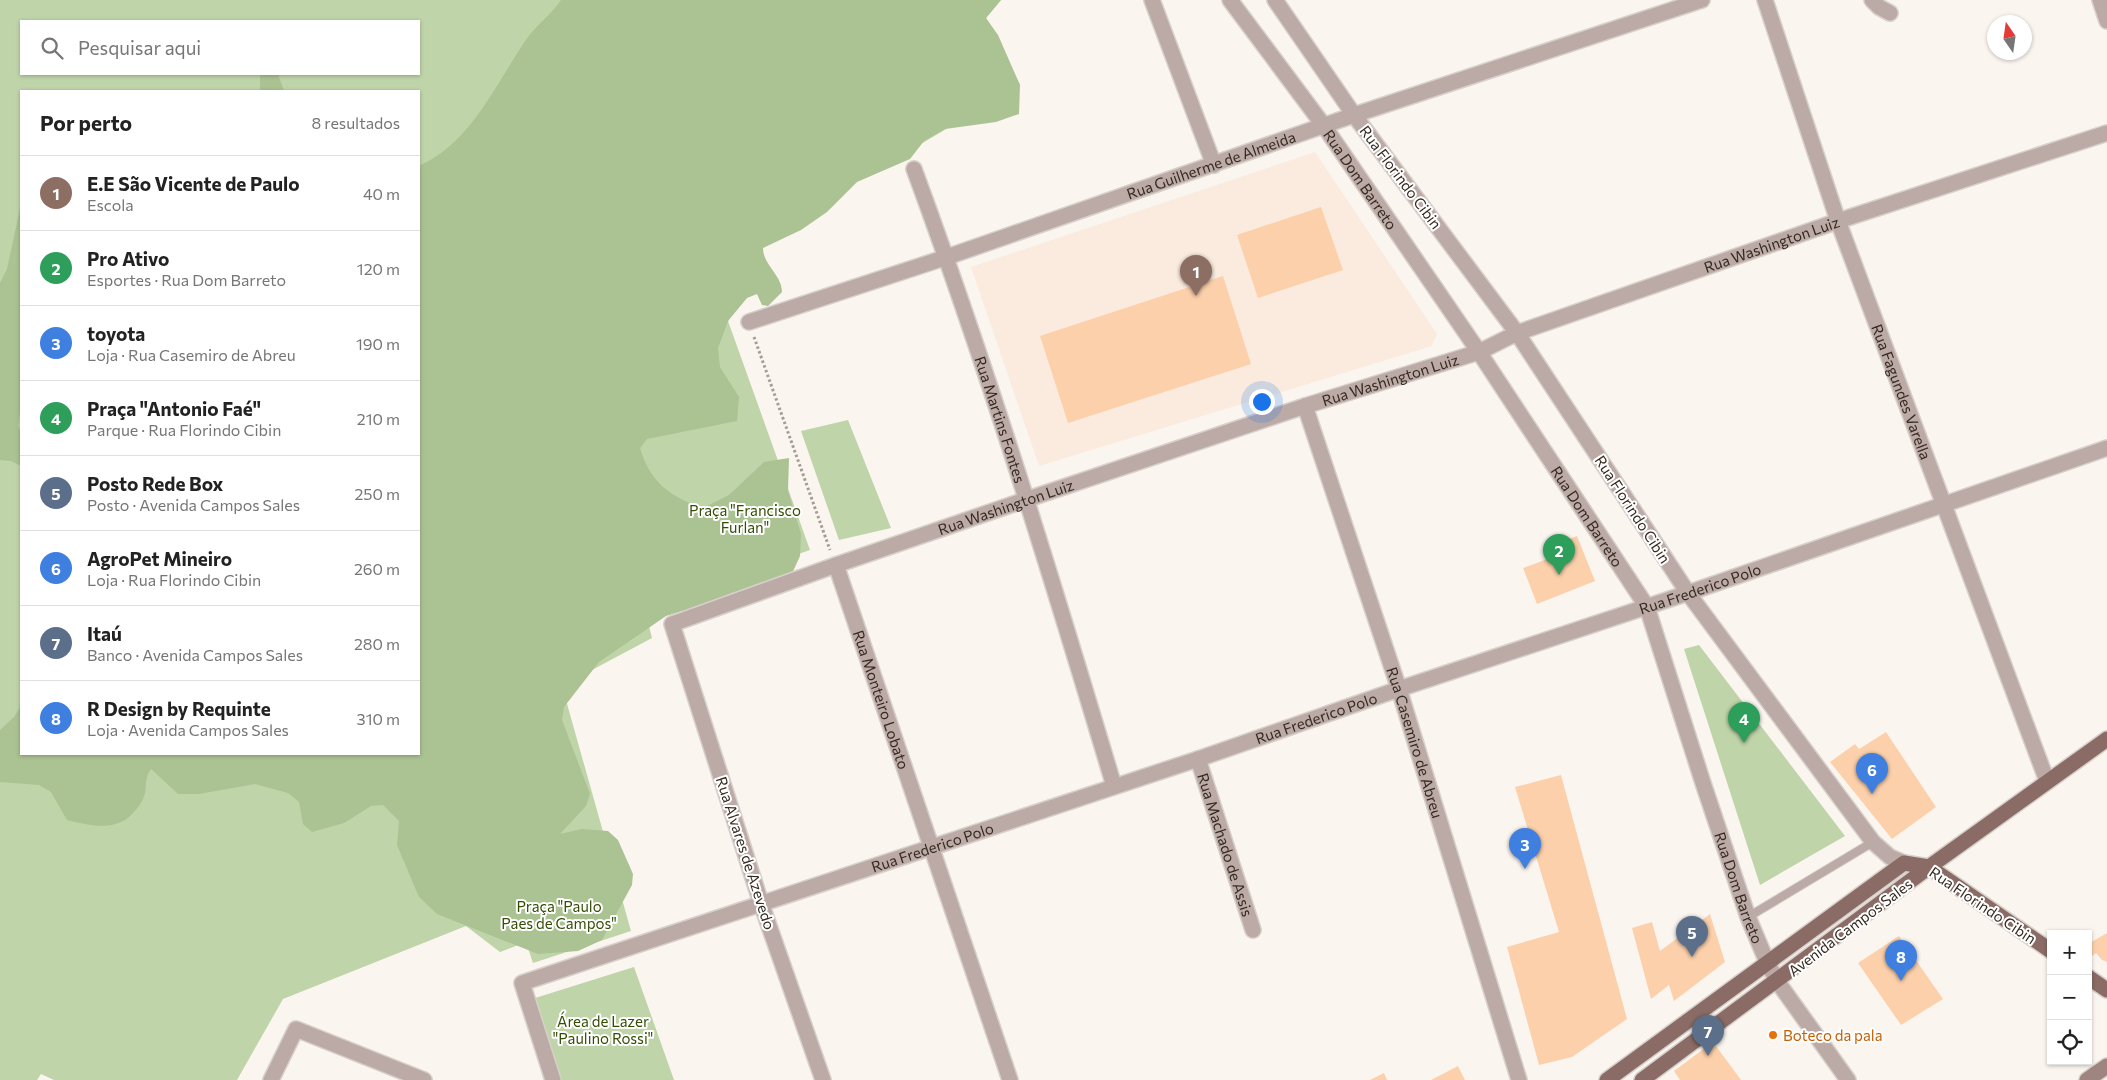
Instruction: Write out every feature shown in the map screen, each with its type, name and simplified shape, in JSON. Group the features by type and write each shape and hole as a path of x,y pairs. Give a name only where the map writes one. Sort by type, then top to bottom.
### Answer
{"main road":[{"name":"Avenida Campos Sales","path":"1642,1080 1929,867 2107,739"},
{"name":"Avenida Campos Sales","path":"1607,1080 1904,863"},
{"name":"Rua Florindo Cibin","path":"1904,863 1929,867 2047,948"},
{"path":"2092,980 2107,990"}],"street":[{"path":"1152,0 1214,165"},
{"name":"Rua Dom Barreto","path":"1230,0 1324,126 1479,352 1647,607 1702,783 1748,916 1767,962 1777,981 1848,1080"},
{"name":"Rua Florindo Cibin","path":"1275,0 1354,115 1517,333 1688,593 1873,842 1890,857 1904,863"},
{"name":"Rua Guilherme de Almeida","path":"749,322 947,257 1354,115 1702,0"},
{"name":"Rua Fagundes Varella","path":"1765,0 1838,221 2048,781"},
{"path":"1872,0 1879,7 1890,13"},
{"path":"2100,0 2107,20"},
{"name":"Rua Washington Luiz","path":"672,624 1028,499 1305,406 1479,352 1517,333 1838,221 2107,133"},
{"name":"Rua Martins Fontes","path":"914,169 947,257 1028,499 1114,786"},
{"name":"Rua Casemiro de Abreu","path":"1305,406 1399,689 1519,1080"},
{"name":"Rua Frederico Polo","path":"553,1080 522,983 1198,759 1399,689 1688,593 2107,448"},
{"name":"Rua Monteiro Lobato","path":"836,565 1010,1080"},
{"name":"Rua Alvares de Azevedo","path":"672,624 761,903 824,1080"},
{"name":"Rua Machado de Assis","path":"1198,759 1254,930"},
{"path":"272,1080 296,1030 424,1080"},
{"path":"2087,1080 2107,1066"}],"lane":[{"path":"1748,916 1873,842"}],"path":[{"path":"749,322 836,565"}],"shaded area":[{"path":"1315,152 1437,334 1432,346 1039,466 971,267"}],"green space":[{"path":"0,0 1001,0 986,18 1020,85 857,182 763,248 728,321 810,550 669,599 639,588 652,638 562,686 631,931 533,963 526,942 500,952 466,926 283,999 237,1080 54,1080 41,1074 37,1080 0,1080"},
{"path":"561,0 1001,0 986,18 998,35 1020,85 1019,114 996,122 945,129 924,141 910,159 857,182 827,212 801,230 763,248 766,260 779,280 782,292 768,306 762,305 757,294 747,298 728,321 718,348 720,367 739,397 737,421 647,439 640,448 649,470 663,487 681,499 703,508 729,495 764,462 789,458 788,491 801,534 800,556 790,578 714,612 682,611 666,616 599,662 564,707 562,720 590,794 586,806 560,834 582,829 608,831 618,840 633,874 632,885 602,940 578,951 538,954 437,914 419,897 397,845 399,821 383,805 371,806 344,823 312,832 303,824 299,802 288,793 255,784 199,794 178,794 151,769 147,777 143,799 136,810 119,823 100,826 67,820 51,792 39,785 0,782 0,730 14,717 20,708 20,755 420,755 420,165 437,156 468,128 526,40"},
{"path":"260,75 278,75 284,90 260,90"},
{"path":"20,209 20,412 18,426 20,431 20,466 11,461 0,460 0,283 7,269"},
{"path":"848,420 891,528 839,540 801,431"},
{"path":"1699,645 1845,836 1760,885 1684,649"},
{"name":"Área de Lazer \"Paulino Rossi\"","path":"634,967 674,1080 557,1080 532,999"}],"building":[{"path":"1321,207 1343,270 1258,298 1237,235"},
{"path":"1223,276 1251,364 1068,423 1040,336"},
{"path":"1577,536 1595,581 1537,604 1523,568 1558,555 1554,545"},
{"path":"1886,732 1936,807 1892,839 1830,762 1855,744 1859,749"},
{"path":"1561,775 1627,1019 1572,1057 1539,1065 1507,947 1559,932 1515,787"},
{"path":"1710,914 1725,962 1674,1001 1669,985 1651,999 1632,928 1652,922 1660,951"},
{"path":"2107,933 2107,962 2102,960 2096,953 2092,956 2092,942"},
{"path":"1899,936 1943,999 1901,1025 1858,963"},
{"path":"1713,1042 1741,1080 1680,1080 1674,1071"},
{"path":"1458,1066 1465,1080 1431,1080"},
{"path":"1384,1073 1387,1080 1370,1080"}],"place":[{"name":"E.E São Vicente de Paulo","path":"1196,296"},
{"name":"Pro Ativo","path":"1559,575"},
{"name":"Praça \"Antonio Faé\"","path":"1744,743"},
{"name":"AgroPet Mineiro","path":"1872,794"},
{"name":"toyota","path":"1525,869"},
{"name":"Posto Rede Box","path":"1692,957"},
{"name":"R Design by Requinte","path":"1901,981"},
{"name":"Boteco da pala","path":"1773,1035"},
{"name":"Itaú","path":"1708,1056"}],"park label":[{"name":"Praça \"Francisco Furlan\"","path":"745,518"},
{"name":"Praça \"Paulo Paes de Campos\"","path":"559,914"}]}
